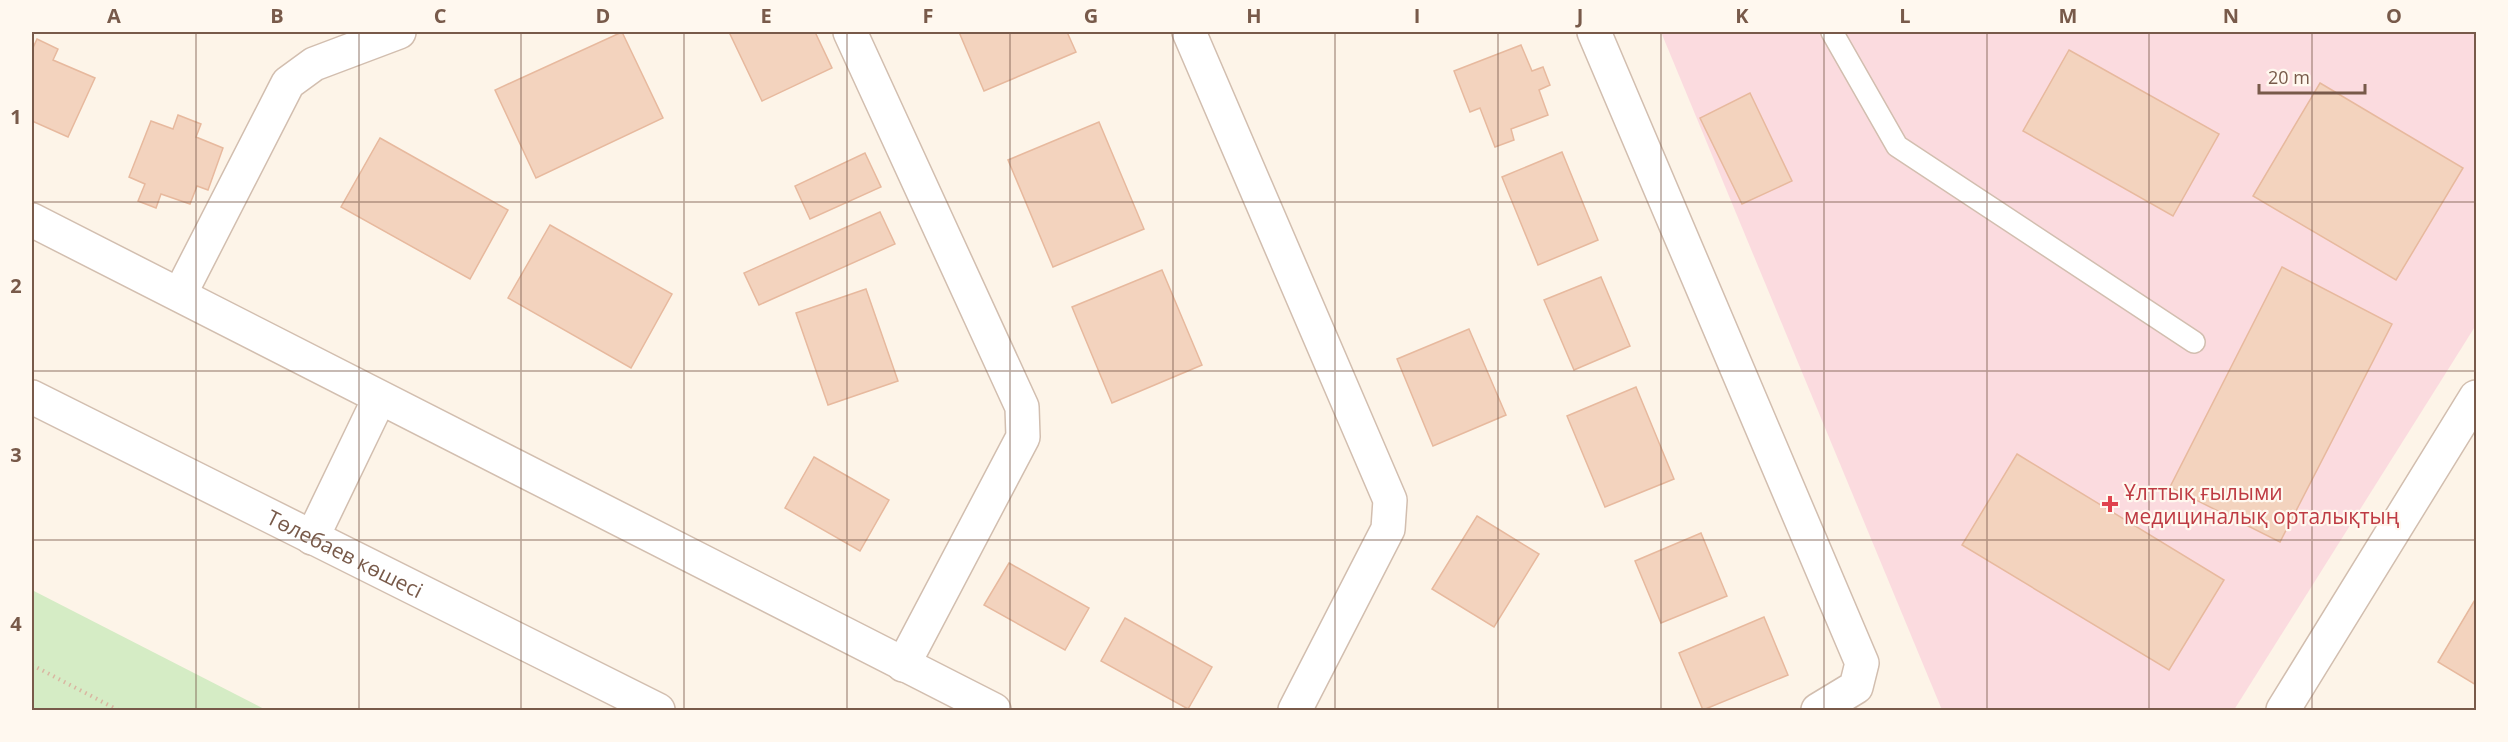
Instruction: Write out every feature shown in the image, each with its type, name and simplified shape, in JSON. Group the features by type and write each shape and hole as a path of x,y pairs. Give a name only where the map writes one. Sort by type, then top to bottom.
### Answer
{"street":[{"path":"180,294 288,83 314,64 399,32"},
{"path":"850,32 1022,407 1023,437 903,665"},
{"path":"1189,32 1389,500 1388,529 1296,711"},
{"path":"1594,32 1862,663 1856,687 1818,711"},
{"path":"32,219 379,399 994,711"},
{"name":"Төлебаев көшесі","path":"32,397 658,711"},
{"path":"2283,711 2476,397"},
{"path":"312,538 379,399"}],"lane":[{"path":"1832,32 1897,146 2194,342"}],"path":[{"path":"32,665 118,711"}],"shaded area":[{"name":"Ұлттық ғылыми медициналық орталықтың","path":"1661,32 2476,32 2476,325 2234,710 1942,710"}],"green space":[{"path":"32,590 266,710 32,710"}],"building":[{"path":"622,32 663,118 536,178 495,90"},
{"path":"729,32 815,32 832,68 762,101"},
{"path":"959,32 1067,32 1076,52 984,91"},
{"path":"37,39 58,49 53,60 95,78 68,137 32,121 32,50"},
{"path":"1521,45 1532,71 1543,67 1550,85 1539,90 1548,115 1511,129 1514,140 1495,147 1480,108 1470,112 1454,71"},
{"path":"2069,50 2219,134 2173,216 2023,131"},
{"path":"2320,83 2463,168 2396,280 2253,196"},
{"path":"1750,93 1792,181 1742,204 1700,118"},
{"path":"178,115 201,124 196,137 223,148 208,190 197,186 190,204 161,194 156,208 138,201 145,184 129,177 151,121 173,129"},
{"path":"1099,122 1144,229 1053,267 1008,160"},
{"path":"380,138 508,210 470,279 341,207"},
{"path":"1562,152 1598,240 1538,265 1502,177"},
{"path":"865,153 881,187 810,219 795,186"},
{"path":"880,212 895,244 759,305 744,273"},
{"path":"550,225 672,294 631,368 508,298"},
{"path":"2282,267 2392,324 2280,542 2170,487"},
{"path":"1162,270 1202,365 1112,403 1072,307"},
{"path":"1601,277 1630,346 1574,370 1544,300"},
{"path":"866,289 898,381 828,405 796,313"},
{"path":"1469,329 1506,415 1433,446 1397,359"},
{"path":"1636,387 1674,479 1605,507 1567,416"},
{"path":"2017,454 2224,580 2169,670 1962,545"},
{"path":"814,457 889,500 860,551 785,508"},
{"path":"1477,516 1539,554 1494,627 1432,589"},
{"path":"1701,533 1727,596 1661,623 1635,561"},
{"path":"1009,563 1089,608 1065,650 984,605"},
{"path":"2476,598 2476,685 2438,662"},
{"path":"1764,617 1788,675 1703,710 1679,653"},
{"path":"1125,618 1212,667 1188,709 1101,661"}],"place":[{"name":"Ұлттық ғылыми медициналық орталықтың","path":"2110,504"}]}
